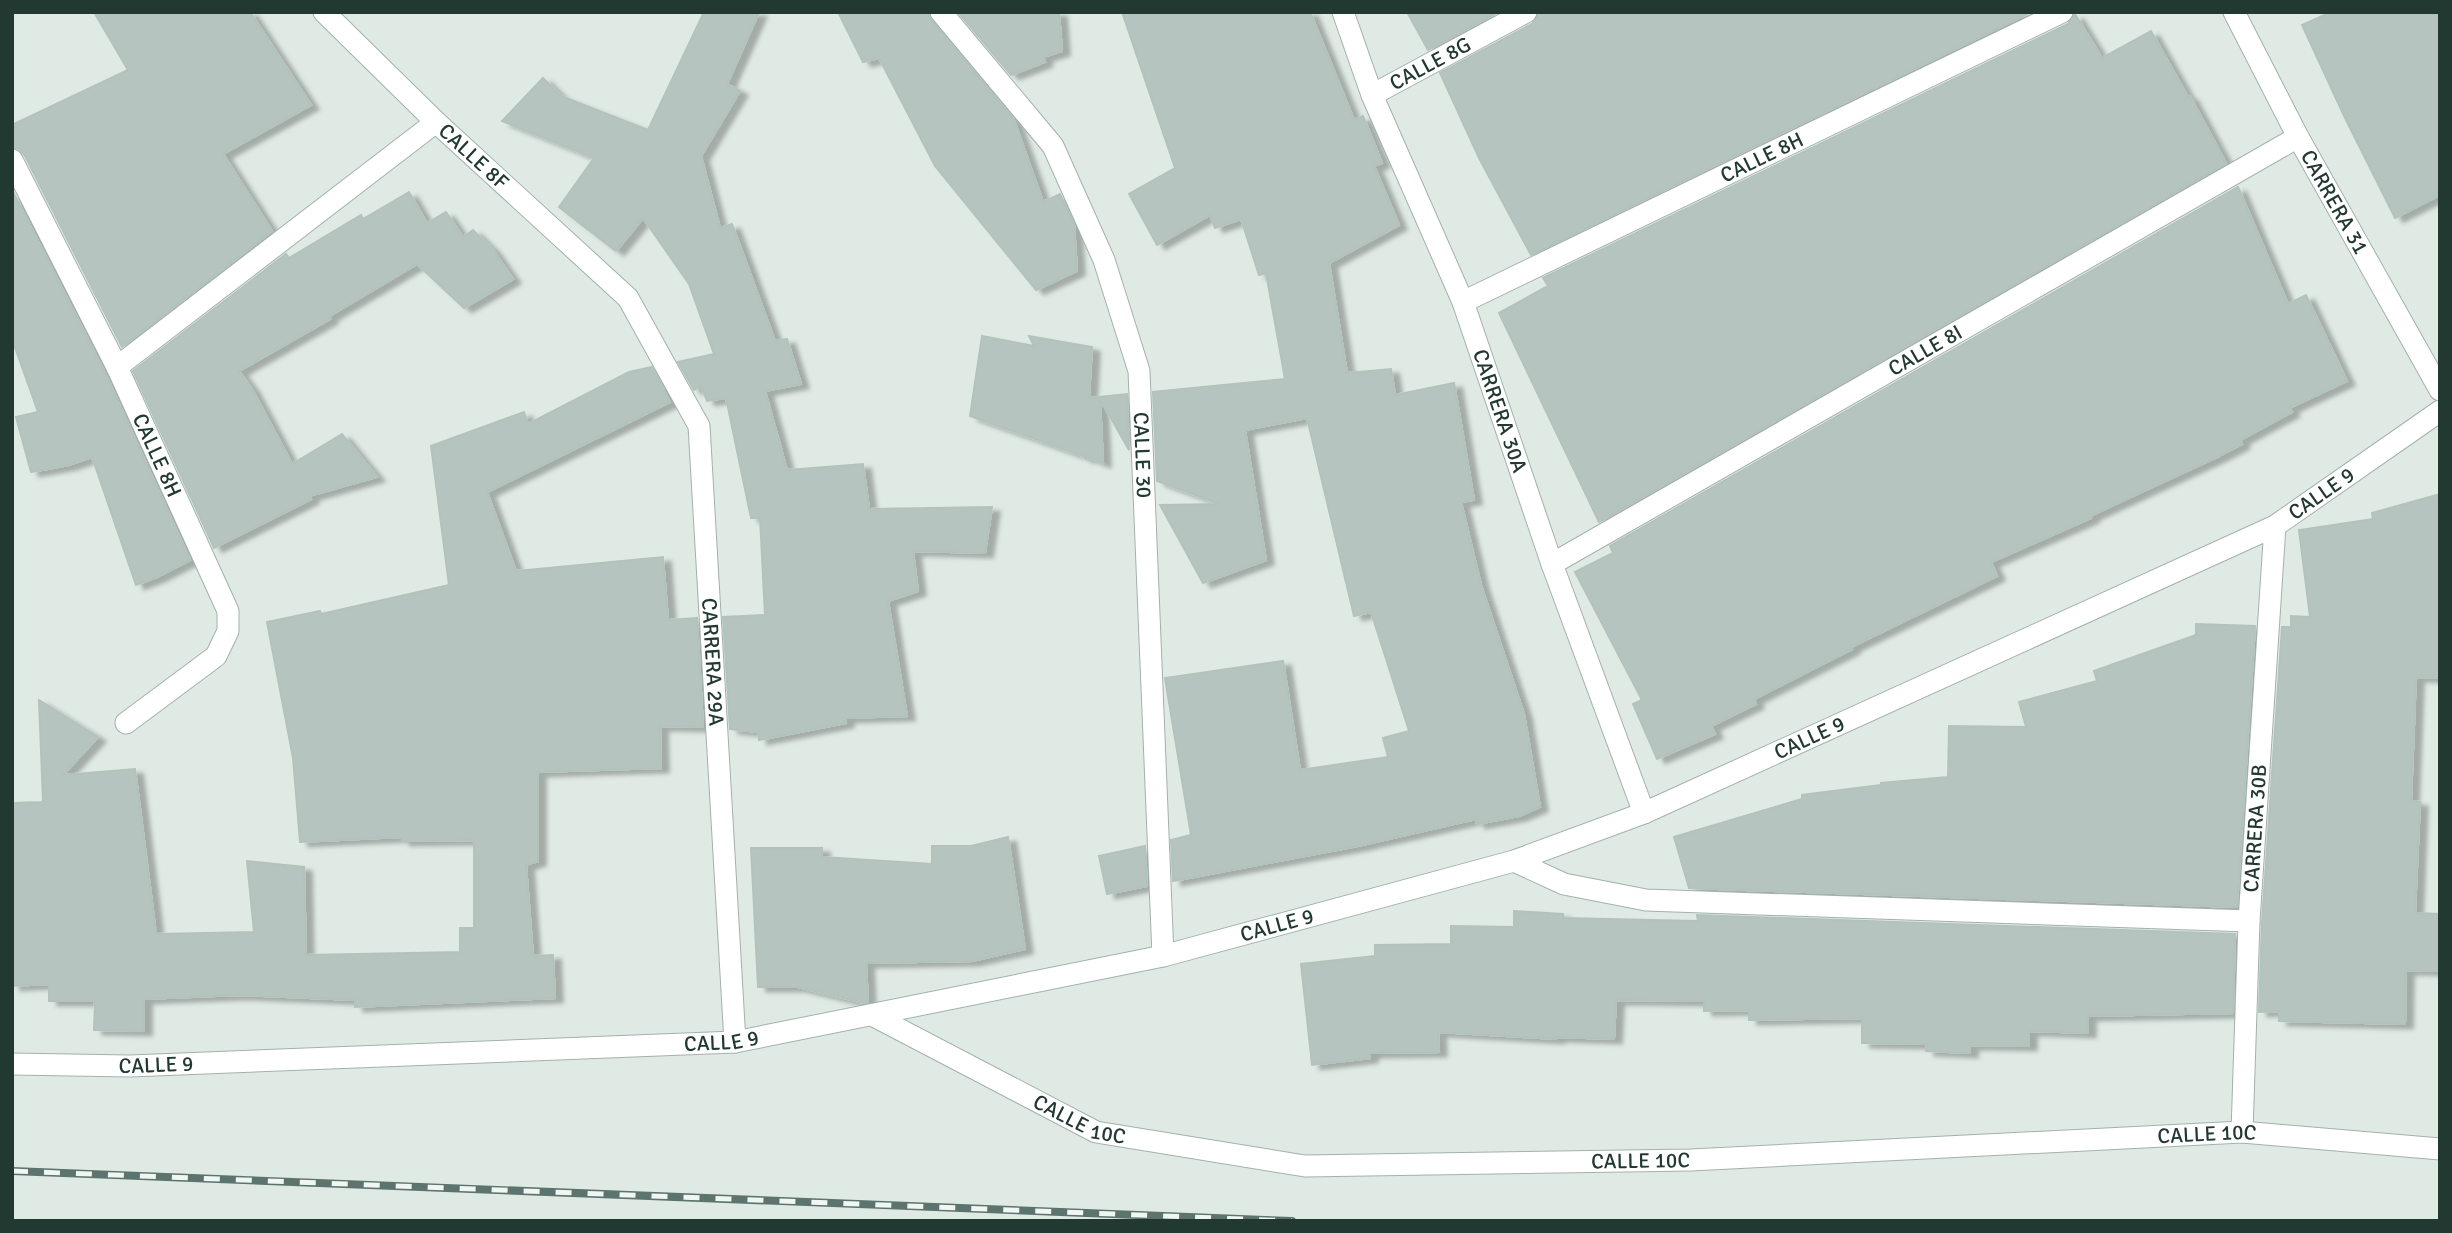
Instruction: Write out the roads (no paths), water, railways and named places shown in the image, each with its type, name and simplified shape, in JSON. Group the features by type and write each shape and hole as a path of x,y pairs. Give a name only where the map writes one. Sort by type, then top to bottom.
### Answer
{"street":[{"name":"CALLE 8F","path":"324,12 436,122 628,298"},
{"name":"CALLE 30","path":"941,12 1053,146 1104,260 1139,371 1163,956"},
{"name":"CARRERA 30A","path":"1343,12 1372,95 1463,302 1552,564 1644,813"},
{"name":"CALLE 8G","path":"1372,95 1526,12"},
{"name":"CALLE 8H","path":"1463,302 2062,12"},
{"name":"CARRERA 31","path":"2239,14 2298,137 2440,390"},
{"path":"117,367 436,122"},
{"name":"CALLE 8I","path":"1552,564 2298,137"},
{"name":"CALLE 8H","path":"12,160 117,367 228,611 228,631 216,656 126,723"},
{"name":"CARRERA 29A","path":"628,298 699,425 735,1042"},
{"name":"CALLE 9","path":"12,1064 130,1066 735,1042 1163,956 1514,862 1644,813 2276,526 2440,411"},
{"name":"CARRERA 30B","path":"2242,1132 2249,921 2276,526"},
{"path":"1514,862 1564,884 1646,900 2249,921"},
{"name":"CALLE 10C","path":"872,1015 1096,1132 1305,1166 1691,1160 2242,1132 2440,1149"}],"railway":[{"path":"12,1171 1292,1221"}]}
